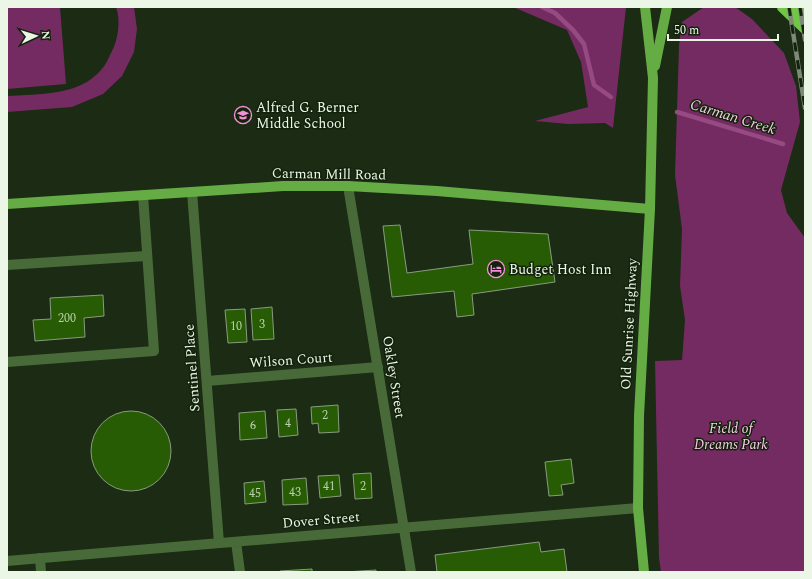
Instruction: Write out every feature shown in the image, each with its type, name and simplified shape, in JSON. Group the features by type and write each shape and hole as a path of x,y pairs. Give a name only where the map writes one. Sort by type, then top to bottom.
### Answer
{"highway":[{"path":"783,7 805,28"},
{"path":"793,7 805,14"}],"main road":[{"name":"Old Sunrise Highway","path":"644,572 638,508 638,416 650,209 652,78 645,7"},
{"name":"Old Sunrise Highway","path":"652,78 667,7"},
{"name":"Carman Mill Road","path":"7,204 283,186 348,186 437,191 650,209"}],"street":[{"name":"Oakley Street","path":"348,186 411,572"},
{"name":"Sentinel Place","path":"192,192 219,543"},
{"path":"7,362 154,351 146,256 143,195"},
{"path":"7,265 146,256"},
{"name":"Wilson Court","path":"207,381 378,367"},
{"name":"Dover Street","path":"7,561 638,508"},
{"path":"236,542 240,572"},
{"path":"40,558 41,572"}],"green space":[{"path":"7,7 60,7 66,84 7,89"},
{"path":"116,7 134,7 137,29 134,52 122,76 103,94 72,107 7,112 7,96 45,94 70,89 81,85 101,70 112,51 117,36 119,24"},
{"path":"513,7 626,7 613,128 605,123 568,124 535,121 588,107 581,62 567,30"},
{"name":"Field of Dreams Park","path":"704,7 735,7 752,19 784,53 796,86 800,122 781,190 787,213 805,238 805,572 661,572 659,558 655,361 682,360 685,320 680,286 682,229 675,175 679,45 682,22"}],"building":[{"name":"Budget Host Inn","path":"400,225 407,273 473,264 469,230 548,234 555,282 472,294 474,315 457,317 454,291 392,297 383,226"},
{"path":"103,295 104,316 84,318 85,337 35,341 33,320 51,319 50,298"},
{"path":"272,307 274,339 253,340 251,309"},
{"path":"245,309 247,342 228,343 225,310"},
{"path":"338,405 339,432 319,433 318,423 312,424 311,407"},
{"path":"296,409 298,435 279,437 277,410"},
{"path":"131,411 146,414 159,423 168,436 171,451 168,466 159,479 146,488 131,491 116,488 103,479 94,466 91,451 94,436 103,423 116,414"},
{"path":"265,411 267,438 240,440 239,413"},
{"path":"571,459 574,483 561,485 563,495 549,496 545,462"},
{"path":"371,473 372,498 355,499 353,474"},
{"path":"339,475 341,496 320,498 318,476"},
{"path":"306,478 308,504 283,505 282,480"},
{"path":"264,481 266,502 245,504 244,483"},
{"path":"539,542 541,552 564,549 567,572 437,572 435,555"},
{"path":"312,569 312,572 280,572 280,571"},
{"path":"376,570 376,572 345,572"}],"waterway":[{"name":"Carman Creek","path":"542,7 555,13 573,30 584,44 594,85 611,97"},
{"name":"Carman Creek","path":"677,112 783,144"}],"railway":[{"path":"789,7 805,108"},
{"path":"800,7 805,40"}],"place":[{"name":"Alfred G. Berner Middle School","path":"243,115"},
{"name":"Budget Host Inn","path":"496,269"}]}
